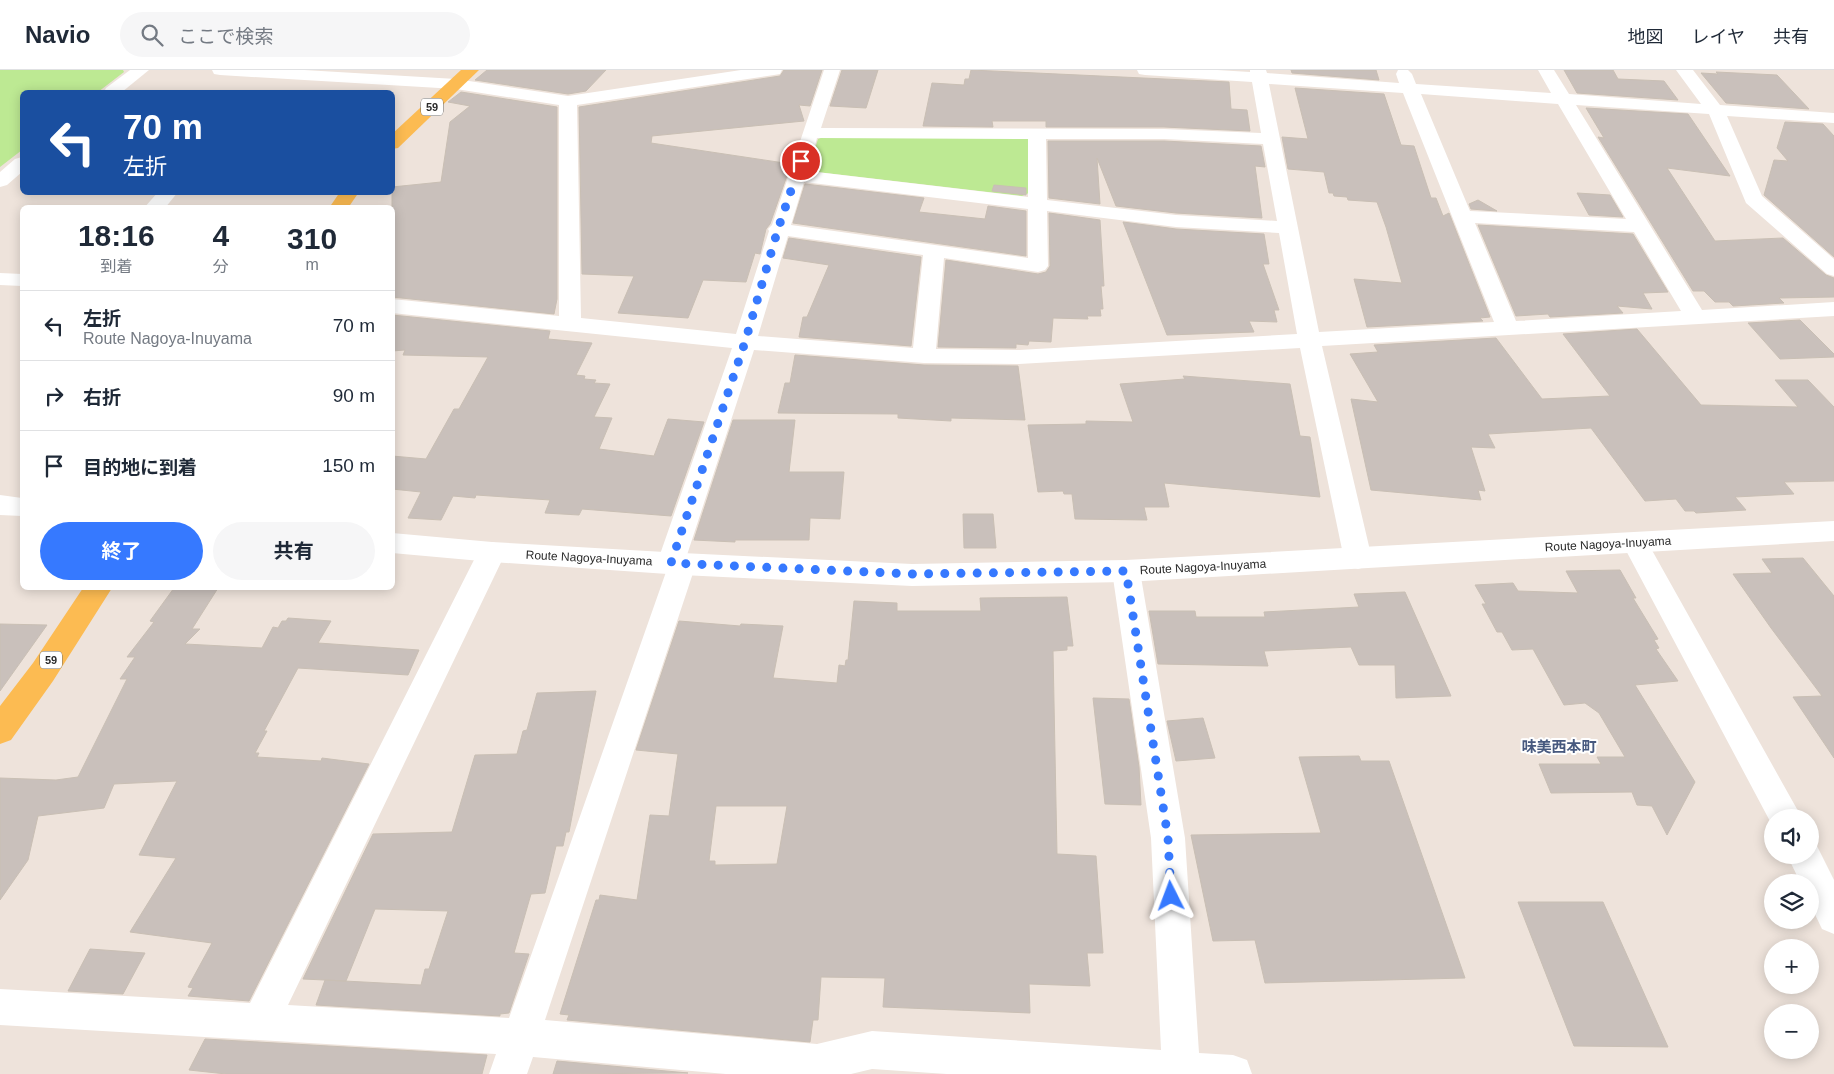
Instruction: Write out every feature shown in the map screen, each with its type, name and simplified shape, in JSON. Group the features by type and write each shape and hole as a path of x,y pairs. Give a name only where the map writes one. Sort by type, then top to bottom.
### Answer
{"main road":[{"name":"59","path":"395,141 472,70"},
{"name":"59","path":"0,730 43,672 97,590"}],"street":[{"path":"115,90 140,70"},
{"path":"220,70 316,73 456,84 568,101 768,71"},
{"path":"508,1074 676,563 778,229 832,70"},
{"path":"1145,70 1258,74 1409,89 1834,118"},
{"path":"1402,70 1508,329"},
{"path":"1546,70 1696,318"},
{"path":"1684,70 1716,111 1753,199 1834,270"},
{"path":"295,90 316,73"},
{"path":"1258,74 1309,340 1358,558"},
{"path":"568,101 570,324"},
{"path":"810,132 1164,134 1271,139"},
{"path":"778,229 1038,266 1037,134"},
{"path":"0,181 20,165"},
{"path":"797,175 1176,221 1288,228"},
{"path":"156,205 166,195"},
{"path":"1462,216 1640,226"},
{"path":"924,356 934,250"},
{"path":"0,279 20,280"},
{"path":"395,306 745,342 924,356 1019,357 1834,309"},
{"path":"0,505 20,507"},
{"name":"Route Nagoya-Inuyama","path":"395,543 492,552 676,563 912,574 1126,571 1834,531"},
{"path":"1635,543 1781,809"},
{"path":"260,1021 492,552"},
{"path":"1126,571 1168,838 1180,1073"},
{"path":"1808,864 1834,917"},
{"path":"0,1007 520,1037 816,1063 872,1050 1180,1073 1233,1074"}],"green space":[{"path":"0,70 123,70 124,72 101,90 20,90 20,152 0,167"},
{"path":"829,135 1026,137 1033,141 1031,192 1022,196 817,172 809,168 818,139"}],"building":[{"path":"487,70 606,70 586,91 568,94 475,80"},
{"path":"784,70 822,70 810,106 799,105 804,121 652,136 651,143 791,164 770,224 766,229 760,254 755,253 746,282 703,280 688,318 618,313 634,276 582,274 579,107 780,76"},
{"path":"842,70 878,70 866,108 830,106"},
{"path":"971,70 1229,82 1231,109 1247,110 1250,131 1164,127 1046,127 1046,121 992,121 993,127 923,126 932,83 964,85 965,79 969,79"},
{"path":"1291,70 1376,70 1379,80 1292,73"},
{"path":"1564,70 1613,70 1618,79 1664,81 1678,100 1577,93"},
{"path":"1716,72 1777,75 1809,109 1726,103 1701,73 1718,74"},
{"path":"1295,88 1384,94 1401,145 1414,146 1431,198 1436,198 1443,216 1449,213 1490,317 1480,318 1483,321 1367,327 1354,279 1402,283 1386,227 1377,202 1348,200 1347,197 1334,196 1333,193 1329,193 1324,172 1288,169 1282,137 1308,139"},
{"path":"461,92 557,107 557,299 554,314 395,297 395,205 392,205 392,195 395,195 395,187 441,182 450,122 470,106 448,102"},
{"path":"1586,108 1688,114 1730,176 1667,168 1715,241 1783,238 1826,275 1834,278 1834,297 1779,298 1784,303 1733,306 1729,302 1715,302 1704,291 1693,291 1598,137 1604,138"},
{"path":"1785,122 1823,124 1834,136 1834,257 1764,195 1774,160 1788,161 1777,148"},
{"path":"1048,141 1164,141 1261,146 1265,167 1255,166 1262,218 1176,213 1116,206 1097,158 1100,204 1049,198"},
{"path":"805,184 924,198 919,212 985,219 988,206 1026,211 1026,256 793,223"},
{"path":"994,185 1026,188 1026,195 992,191"},
{"path":"1577,193 1610,195 1623,217 1589,215"},
{"path":"1478,200 1497,211 1471,209 1469,204"},
{"path":"1049,213 1100,220 1104,286 1101,286 1103,309 1100,309 1101,316 1087,316 1088,319 1053,318 1051,342 1029,341 1028,345 1016,344 1016,348 938,347 946,260 1038,274 1046,272 1050,266"},
{"path":"1123,222 1176,229 1264,234 1269,264 1263,264 1279,310 1274,310 1277,322 1249,321 1254,332 1167,335"},
{"path":"1478,225 1633,234 1668,292 1643,293 1652,309 1617,306 1623,313 1550,317 1548,314 1516,316"},
{"path":"789,238 921,257 911,346 799,337 803,317 807,317 829,265 783,258"},
{"path":"395,315 550,331 548,339 592,343 576,375 585,376 584,379 596,380 594,383 610,384 594,417 612,418 599,449 654,456 668,419 704,422 671,516 582,509 579,515 545,513 550,500 476,495 475,498 453,496 441,520 408,518 421,492 395,489 395,456 426,459 454,409 459,409 488,357 403,355 405,350 395,351"},
{"path":"1800,320 1834,354 1834,357 1780,359 1748,323"},
{"path":"1637,329 1701,405 1798,407 1775,380 1808,380 1834,407 1834,481 1784,482 1794,494 1735,497 1746,510 1696,513 1694,511 1685,511 1676,499 1645,501 1591,428 1488,434 1495,448 1471,447 1485,491 1478,490 1481,500 1371,490 1351,399 1378,402 1350,354 1378,352 1374,345 1496,338 1542,399 1610,396 1563,334"},
{"path":"795,355 924,365 1018,366 1025,420 951,418 951,421 898,418 898,414 778,413 785,383 790,383"},
{"path":"1183,376 1290,384 1300,436 1310,437 1320,497 1164,483 1169,507 1144,507 1147,520 1075,519 1072,494 1064,494 1063,491 1038,492 1028,425 1086,424 1086,421 1133,422 1120,384 1185,379"},
{"path":"733,420 795,420 789,472 844,472 840,519 810,518 809,540 735,540 735,542 694,540"},
{"path":"963,514 993,514 996,548 964,548"},
{"path":"1803,558 1834,596 1834,758 1793,697 1822,696 1733,574 1772,573 1762,559"},
{"path":"1620,570 1636,598 1633,598 1658,639 1654,640 1659,648 1656,649 1678,681 1635,685 1695,782 1667,835 1652,806 1637,805 1632,792 1551,793 1539,764 1601,764 1597,757 1625,757 1599,713 1585,703 1564,705 1533,649 1512,650 1502,632 1497,632 1482,604 1486,604 1475,585 1513,583 1518,591 1578,593 1566,571"},
{"path":"173,590 217,590 192,629 200,629 185,644 262,648 273,627 278,628 282,621 286,621 288,618 331,621 318,643 419,650 408,675 298,668 264,731 267,731 255,753 259,753 257,757 321,761 322,758 369,764 249,1001 188,996 193,988 188,987 212,943 130,932 176,858 139,855 177,781 114,784 104,808 38,816 28,860 0,900 0,778 56,780 78,777 127,679 120,679 135,657 127,657 154,622 150,621"},
{"path":"1405,592 1451,696 1396,698 1395,665 1359,665 1351,647 1264,651 1268,666 1158,664 1149,611 1195,611 1196,617 1265,617 1264,612 1359,607 1354,594"},
{"path":"1067,597 1073,646 1067,646 1067,650 1053,651 1057,854 1096,856 1103,953 1087,953 1090,986 1029,984 1030,1013 883,1007 885,978 821,977 818,1020 813,1020 810,1042 567,1020 569,1015 560,1014 596,900 599,900 600,895 637,900 650,815 669,816 678,754 636,750 679,621 740,626 741,624 783,626 773,678 837,683 839,665 845,666 846,660 848,660 854,601 897,603 897,611 981,611 980,598","holes":["716,806 787,806 777,864 715,865 715,861 709,861"]},
{"path":"0,624 47,625 0,691"},
{"path":"596,691 569,832 566,832 563,846 556,846 545,893 531,894 514,953 529,954 509,1013 500,1014 500,1016 316,1005 325,980 303,979 373,834 452,832 475,755 517,754 523,731 527,730 537,693","holes":["375,909 448,911 429,969 425,969 421,985 346,981"]},
{"path":"1093,698 1129,699 1139,767 1141,805 1105,804"},
{"path":"1203,718 1215,758 1176,761 1167,721"},
{"path":"1359,756 1361,761 1389,761 1465,978 1265,983 1255,940 1213,941 1191,835 1321,833 1299,757"},
{"path":"1518,902 1603,902 1668,1047 1574,1046"},
{"path":"90,949 145,953 123,994 68,991"},
{"path":"205,1039 487,1055 482,1074 226,1074 189,1070"},
{"path":"557,1061 688,1073 553,1074"}],"district":[{"name":"味美西本町","path":"1559,746"}],"route":[{"path":"801,161 778,229 745,342 671,563 912,574 1126,571 1168,838 1171,896"}]}
